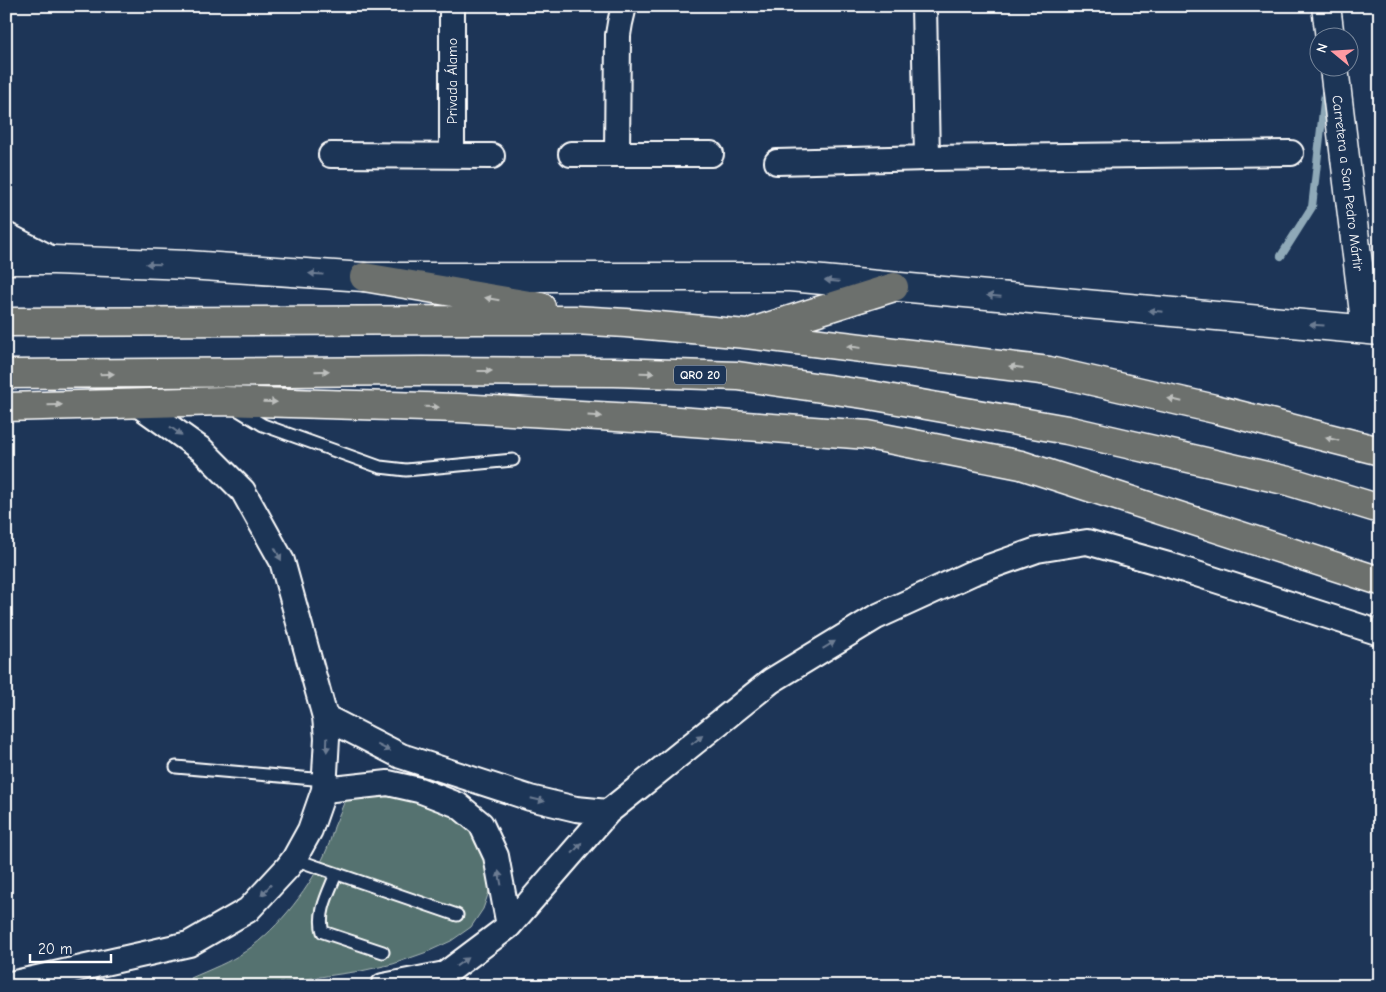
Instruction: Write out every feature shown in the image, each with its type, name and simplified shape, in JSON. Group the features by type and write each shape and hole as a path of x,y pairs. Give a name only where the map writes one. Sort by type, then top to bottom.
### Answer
{"highway":[{"path":"364,277 626,323"},
{"path":"746,334 894,287"},
{"path":"6,322 556,320 626,323 746,334 1049,371 1215,409 1380,451"},
{"name":"QRO 20","path":"6,374 422,370 614,372 738,376 870,396 1067,430 1288,480 1380,509"},
{"path":"6,407 223,400 468,408 868,435 1021,465 1380,581"}],"street":[{"name":"Privada Álamo","path":"452,6 452,155"},
{"path":"617,154 618,35 624,6"},
{"path":"924,6 926,158"},
{"path":"1326,6 1329,28"},
{"name":"Carretera a San Pedro Mártir","path":"1336,78 1375,328"},
{"path":"777,162 1291,153"},
{"path":"571,154 711,154"},
{"path":"331,155 492,156"},
{"path":"6,235 54,260"},
{"path":"6,260 188,265 364,277 790,277 1283,323 1375,328"},
{"path":"6,985 189,944 248,910 294,859 310,830 324,785 327,738 325,717 282,561 243,491 202,450 136,403"},
{"path":"383,986 445,974 509,926 608,812 771,680 876,617 972,573 1037,550 1087,542 1172,566 1380,633"},
{"path":"325,717 401,756 530,798 576,809 608,812"},
{"path":"324,785 388,783 419,790 458,805 481,824 496,856 509,926"}],"lane":[{"path":"223,400 263,424 380,468 406,470 513,460"},
{"path":"176,768 324,785"},
{"path":"294,859 457,914"},
{"path":"336,874 322,913 320,922 323,932 383,952"}],"green space":[{"path":"386,792 417,800 454,814 470,827 483,855 491,886 483,909 471,927 451,941 427,952 393,964 361,971 257,986 193,986 191,978 246,951 270,931 293,905 321,863 346,798"}],"waterway":[{"path":"1281,256 1312,207 1325,93"}]}
